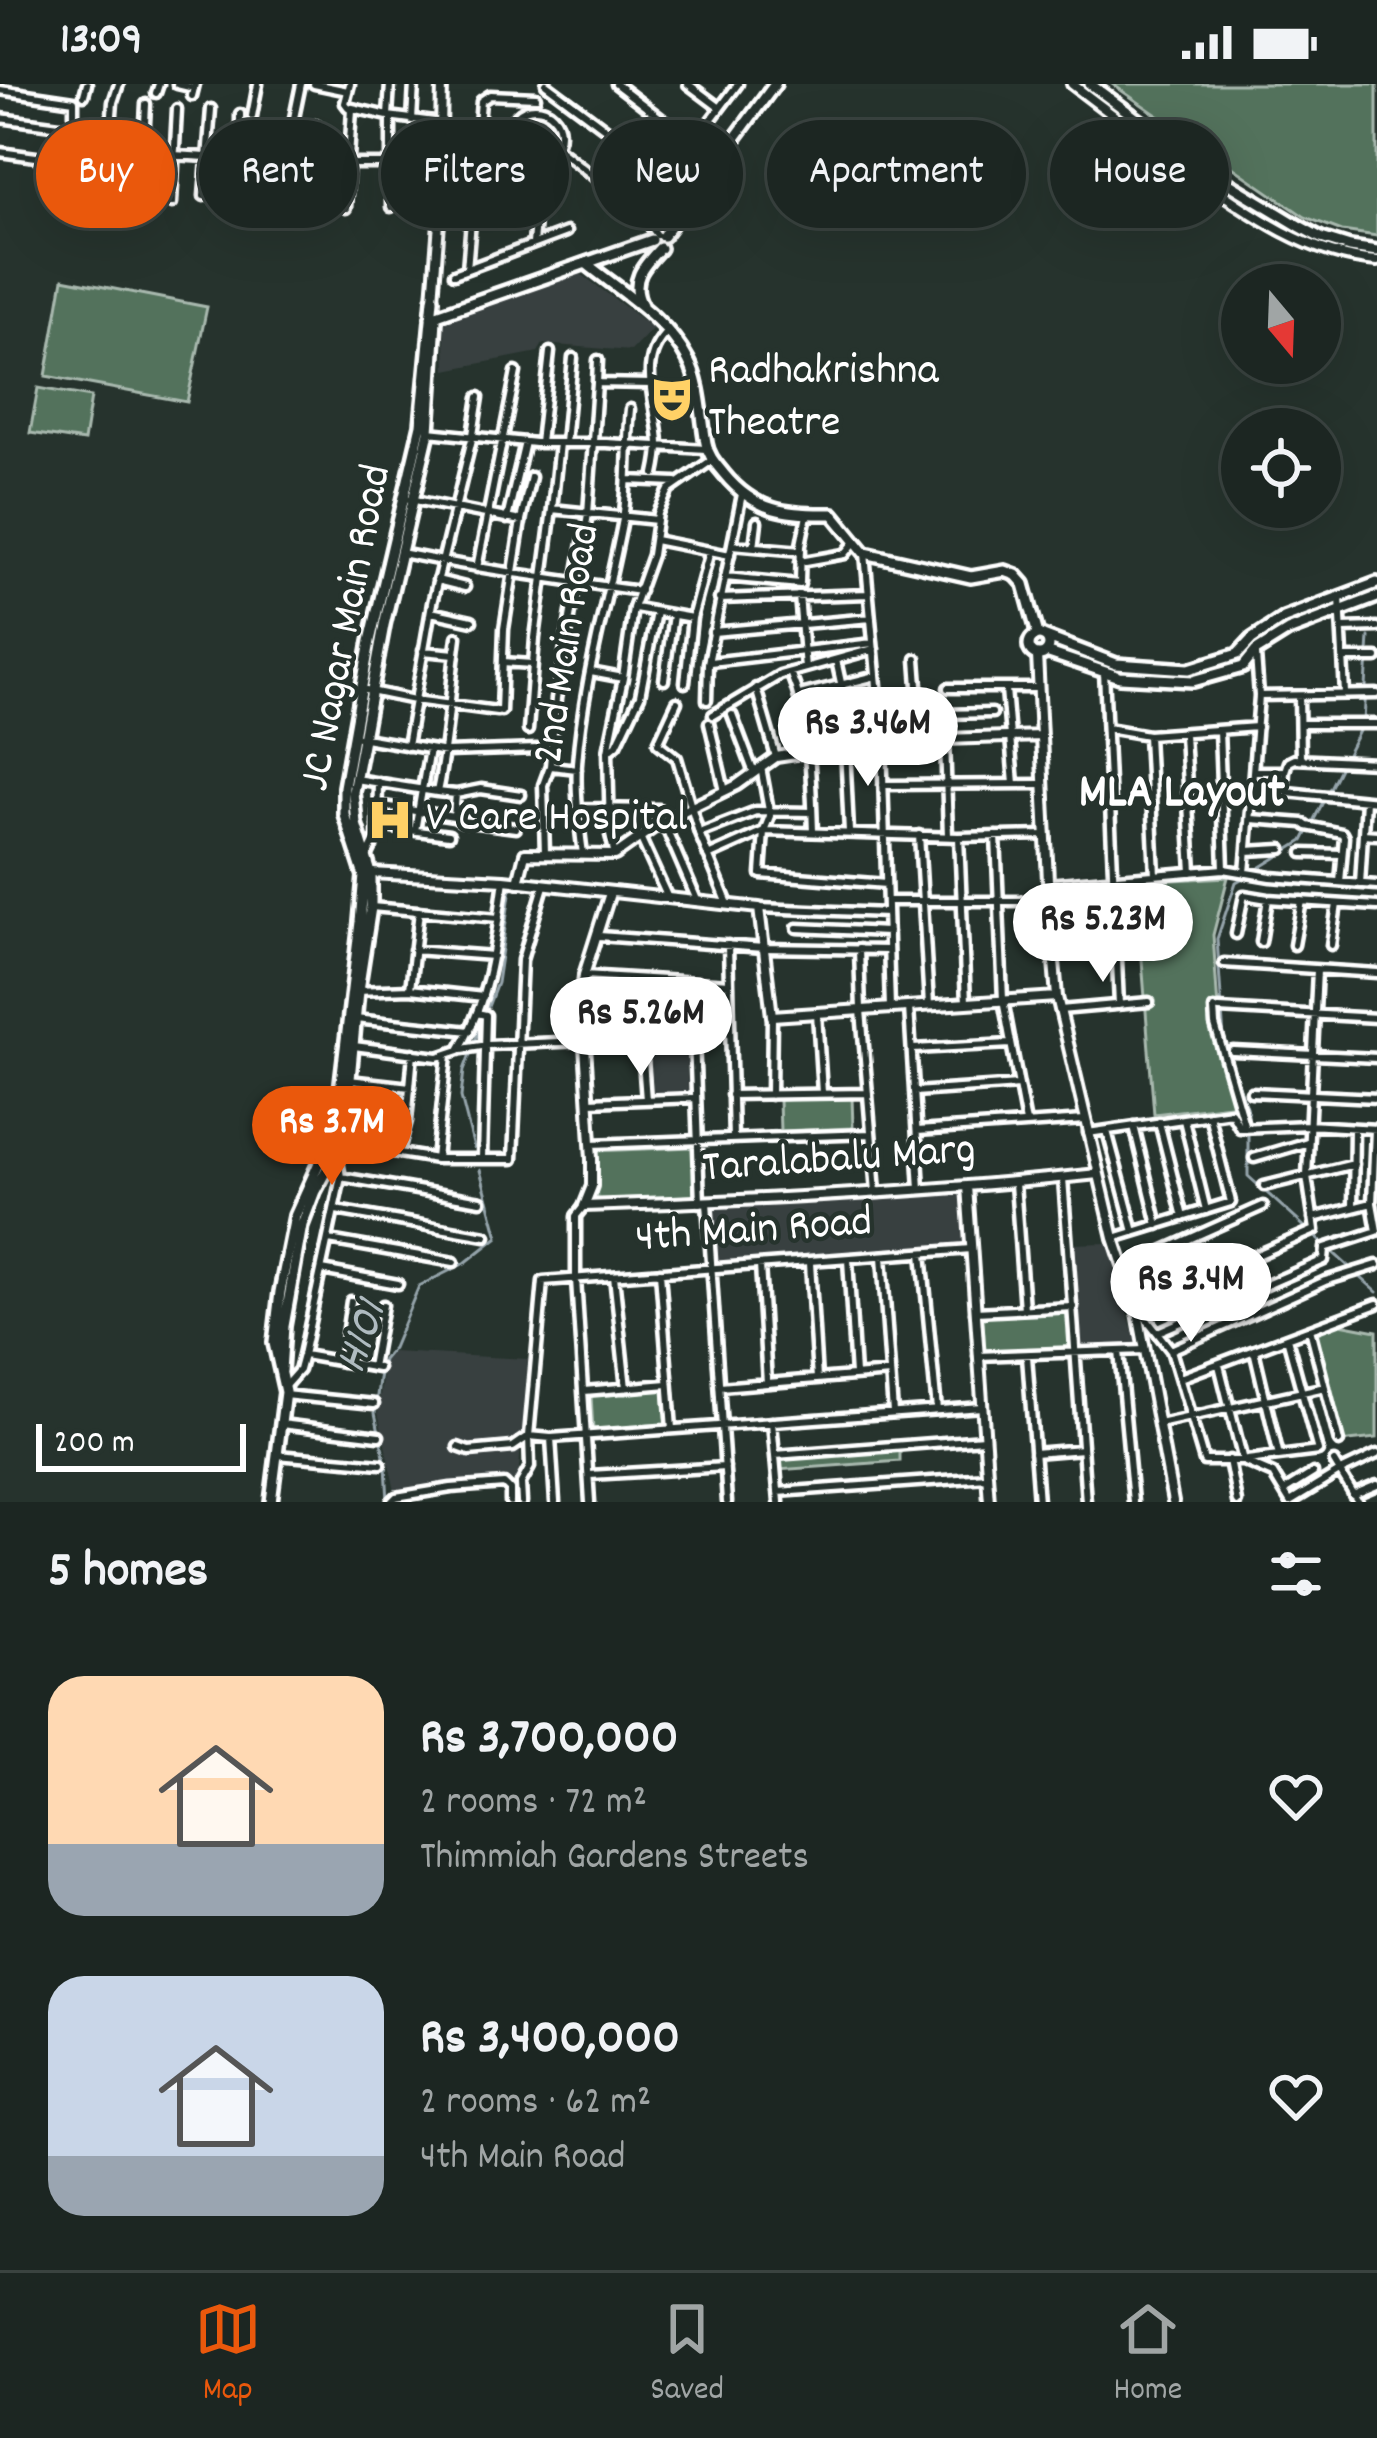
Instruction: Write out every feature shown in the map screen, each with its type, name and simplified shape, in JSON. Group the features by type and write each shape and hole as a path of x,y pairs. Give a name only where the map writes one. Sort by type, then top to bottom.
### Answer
{"main road":[{"path":"643,307 635,287 637,278 658,240 775,84"},
{"path":"1090,84 1208,171 1286,221 1377,249"},
{"path":"1100,84 1286,221"},
{"path":"433,316 658,240"},
{"path":"587,264 643,307 690,362 709,454 742,494 771,509 836,515 865,553 971,577 1005,571 1016,575 1024,584 1039,636 1049,645 1041,654"},
{"name":"JC Nagar Main Road","path":"363,860 343,803 424,432 433,299"},
{"path":"1377,583 1284,618 1238,654 1189,669 1116,664 1039,636 1028,646 1120,677 1193,681 1243,667 1256,651 1288,631 1377,597"},
{"name":"JC Nagar Main Road","path":"284,1392 284,1326 302,1225 346,1112 354,990 371,907 353,812 358,736"},
{"name":"JC Nagar Main Road","path":"335,1145 367,873"},
{"path":"271,1502 284,1392"}],"street":[{"path":"84,95 87,84"},
{"path":"112,120 119,84"},
{"path":"177,84 194,90"},
{"path":"252,116 259,84"},
{"path":"295,118 302,84"},
{"path":"314,84 349,87 345,103 352,109 422,120"},
{"path":"390,84 390,120"},
{"path":"412,119 414,84"},
{"name":"JC Nagar Main Road","path":"442,84 442,120"},
{"path":"533,108 546,84 594,120"},
{"path":"616,84 663,120"},
{"path":"688,84 720,108"},
{"path":"711,120 738,84"},
{"path":"1072,84 1219,192 1286,221 1332,254 1377,261"},
{"path":"0,90 74,100 74,120"},
{"path":"478,120 484,96 536,97"},
{"path":"145,120 146,104"},
{"path":"513,120 533,108 556,120"},
{"path":"175,140 177,109"},
{"path":"210,120 211,109"},
{"path":"352,109 352,120"},
{"path":"240,114 240,120"},
{"path":"0,118 36,123"},
{"path":"0,152 36,156"},
{"path":"569,157 593,176"},
{"name":"JC Nagar Main Road","path":"433,299 437,228"},
{"path":"467,269 469,228"},
{"path":"533,244 534,228"},
{"path":"650,228 658,240"},
{"path":"454,274 566,232"},
{"path":"655,474 659,446 649,365 657,341 668,331"},
{"path":"540,443 550,352"},
{"path":"528,730 532,664 573,358"},
{"path":"545,854 543,784 550,766 556,700 589,514 598,360"},
{"path":"477,568 516,371"},
{"path":"597,382 651,384"},
{"path":"406,746 437,580 479,397"},
{"name":"2nd Main Road","path":"583,854 577,769 583,707 623,517 630,409"},
{"path":"424,432 540,443 659,446 709,454"},
{"path":"507,519 525,442"},
{"path":"615,855 610,835 608,751 633,608 670,490 709,454"},
{"path":"366,690 499,711 511,573 531,477"},
{"path":"628,480 680,482"},
{"path":"707,700 713,632 742,494"},
{"path":"409,499 521,521"},
{"path":"551,509 657,520"},
{"path":"725,577 800,585 807,515"},
{"path":"754,547 757,521"},
{"path":"655,540 710,551 754,547 801,551"},
{"path":"800,562 845,554 855,542"},
{"path":"685,683 692,619 710,551"},
{"path":"396,552 640,591"},
{"path":"865,553 882,741 890,1008"},
{"path":"437,580 465,586"},
{"path":"719,598 868,594"},
{"path":"799,595 805,668"},
{"path":"1340,596 1345,694"},
{"path":"633,608 692,619"},
{"path":"431,612 472,621"},
{"path":"608,751 617,744 640,696 656,613"},
{"path":"664,680 673,615"},
{"path":"713,632 871,618"},
{"path":"1343,628 1377,627"},
{"path":"437,792 458,637"},
{"path":"708,663 873,646"},
{"path":"725,791 711,719 756,688 790,672 873,646"},
{"path":"423,651 455,655"},
{"path":"1248,874 1259,696 1256,651"},
{"path":"1041,654 1038,688 1048,884 1060,1010 1114,1238 1138,1307 1173,1502"},
{"path":"1344,658 1371,658"},
{"path":"916,659 922,740"},
{"path":"836,660 849,719"},
{"path":"503,662 532,664"},
{"path":"1104,671 1119,1005"},
{"path":"590,672 623,678"},
{"path":"790,672 800,695 809,753 813,832"},
{"path":"800,695 876,676"},
{"path":"756,688 776,758"},
{"path":"948,688 1038,688"},
{"path":"1006,689 1014,784"},
{"path":"1259,696 1370,694"},
{"path":"1299,695 1300,759"},
{"path":"677,702 658,743 677,758 699,833 728,904"},
{"path":"948,836 940,718 942,713 992,713"},
{"path":"732,715 770,813 761,874 886,884"},
{"path":"1300,724 1377,724"},
{"path":"1107,728 1148,735 1257,727"},
{"path":"1220,730 1224,869"},
{"path":"1184,734 1192,872"},
{"path":"1148,735 1154,874"},
{"path":"358,736 446,752 536,749"},
{"path":"518,882 525,854 615,855 663,821 725,791 776,758 882,741 1041,736"},
{"path":"845,747 849,832"},
{"path":"415,831 429,749"},
{"path":"1377,763 1288,762 1284,788 1377,801"},
{"path":"550,766 577,769"},
{"path":"1255,771 1285,771"},
{"path":"355,779 457,794 481,789 521,795"},
{"path":"363,860 375,845 378,782"},
{"path":"883,785 1043,784"},
{"path":"454,817 457,794"},
{"path":"1360,884 1365,800"},
{"path":"377,805 516,828"},
{"path":"579,808 658,809"},
{"path":"699,833 756,811 812,812"},
{"path":"1250,819 1304,823 1342,833 1340,882"},
{"path":"663,821 697,900"},
{"path":"377,826 449,836"},
{"path":"708,856 764,831 1046,835"},
{"path":"1363,834 1377,835"},
{"path":"919,835 929,1006"},
{"path":"996,836 1003,1000 1026,1124"},
{"path":"640,837 667,896"},
{"path":"959,837 966,1003"},
{"path":"1247,851 1282,849"},
{"path":"1303,853 1342,854"},
{"path":"1048,884 1224,869 1377,885"},
{"path":"367,873 505,880 759,908 887,913"},
{"path":"482,1159 485,1046 481,1014 505,880"},
{"path":"374,1404 284,1392 299,1370 329,1240 341,1177 335,1145 436,1159 513,1159 522,960 544,886"},
{"path":"590,1502 575,1279 576,1216 592,1186 584,975 610,893"},
{"path":"1236,934 1244,895 1377,906"},
{"path":"1261,942 1268,899"},
{"path":"887,901 1049,901"},
{"path":"1294,945 1302,902"},
{"path":"1331,945 1337,904"},
{"path":"371,907 499,918"},
{"path":"759,908 772,1016 771,1094"},
{"path":"410,989 419,911"},
{"path":"797,928 888,932"},
{"path":"598,936 764,948 889,950"},
{"path":"728,945 733,1138"},
{"path":"859,949 876,1192"},
{"path":"415,950 493,956"},
{"path":"1228,964 1377,974"},
{"path":"1138,1307 1312,1232 1307,1176 1317,970"},
{"path":"584,975 729,984"},
{"path":"637,979 646,1100"},
{"path":"692,982 697,1140 727,1502"},
{"path":"354,990 410,989 483,997"},
{"path":"772,1016 1058,997"},
{"path":"1060,1010 1149,1002"},
{"path":"910,1007 920,1189"},
{"path":"1250,1128 1215,1025 1222,1009 1377,1018"},
{"path":"817,1013 822,1094"},
{"path":"459,1050 481,1014"},
{"path":"355,1019 470,1031"},
{"path":"348,1045 438,1057 485,1046 584,1041"},
{"path":"912,1049 1011,1044"},
{"path":"1233,1051 1377,1058"},
{"path":"399,1151 413,1054"},
{"path":"436,1159 447,1054"},
{"path":"349,1080 410,1087"},
{"path":"914,1092 1019,1084"},
{"path":"1251,1092 1377,1098"},
{"path":"730,1095 868,1093"},
{"path":"589,1102 696,1098"},
{"path":"346,1112 407,1120"},
{"path":"1088,1133 1231,1112 1240,1128 1376,1129 1372,1203 1377,1231 1328,1247 1324,1260 1157,1332"},
{"path":"1114,1238 1231,1202 1209,1115"},
{"path":"1184,1119 1206,1210"},
{"path":"917,1131 1084,1120"},
{"path":"1159,1123 1183,1217"},
{"path":"1134,1126 1158,1225"},
{"path":"1353,1208 1354,1127"},
{"path":"1107,1130 1134,1232"},
{"path":"591,1144 871,1134"},
{"path":"1253,1157 1308,1142"},
{"path":"1264,1186 1354,1164"},
{"name":"Taralabalu Marg","path":"584,1206 704,1203 1098,1174"},
{"path":"341,1177 481,1201"},
{"path":"1063,1178 1086,1502"},
{"path":"1015,1183 1024,1309"},
{"path":"967,1186 988,1502"},
{"path":"1313,1218 1372,1203"},
{"path":"1124,1268 1263,1206"},
{"path":"335,1210 486,1236"},
{"path":"329,1240 454,1262"},
{"name":"4th Main Road","path":"529,1436 542,1281 971,1249"},
{"path":"922,1253 937,1410"},
{"path":"882,1256 893,1413"},
{"path":"848,1258 855,1375"},
{"path":"810,1261 817,1379"},
{"path":"760,1265 767,1383"},
{"path":"1171,1350 1325,1281 1377,1265"},
{"path":"322,1270 398,1284"},
{"path":"660,1272 672,1429"},
{"path":"614,1276 626,1388"},
{"path":"341,1362 351,1301"},
{"path":"1180,1378 1377,1304"},
{"path":"303,1355 375,1367 383,1305"},
{"path":"975,1312 1073,1306"},
{"path":"1138,1307 1171,1350 1204,1461 1318,1451 1287,1338"},
{"path":"1310,1329 1339,1442"},
{"path":"979,1357 1144,1350"},
{"path":"1254,1350 1279,1456"},
{"path":"1120,1351 1132,1502"},
{"path":"1027,1355 1038,1502"},
{"path":"1219,1364 1243,1461"},
{"path":"719,1387 890,1373"},
{"path":"584,1391 668,1384"},
{"path":"1159,1424 1324,1387"},
{"path":"458,1447 469,1451 513,1447 529,1436 982,1407"},
{"path":"772,1422 779,1502"},
{"path":"279,1424 379,1436"},
{"path":"522,1502 521,1483 530,1467 529,1436"},
{"path":"550,1438 555,1502"},
{"path":"775,1455 984,1439"},
{"path":"1034,1453 1082,1449"},
{"path":"1243,1461 1273,1474 1290,1502 1377,1454"},
{"path":"275,1455 381,1464"},
{"path":"1229,1460 1237,1502"},
{"path":"1334,1462 1354,1499 1377,1484"},
{"path":"589,1474 725,1467"},
{"path":"1284,1491 1313,1473"},
{"path":"778,1492 987,1477"},
{"path":"391,1502 396,1497 451,1488 504,1484 510,1490 510,1502"},
{"path":"451,1488 452,1502"}],"shaded area":[{"path":"580,273 653,328 631,351 543,344 538,352 446,370 444,319"},
{"path":"644,986 686,990 688,1092 652,1092"},
{"path":"960,1194 963,1244 715,1261 712,1206"},
{"path":"1108,1243 1137,1346 1077,1348 1071,1244"},
{"path":"392,1352 528,1359 518,1480 395,1491 378,1412 384,1361"}],"green space":[{"path":"1112,84 1377,84 1377,236 1342,231 1305,217 1229,165 1229,120 1164,120"},
{"path":"63,279 207,307 187,402 46,376"},
{"path":"38,388 91,397 84,441 30,433"},
{"path":"1228,877 1213,935 1220,1039 1238,1104 1154,1114 1136,882"},
{"path":"852,1097 853,1128 780,1131 779,1100"},
{"path":"693,1147 695,1197 597,1201 595,1151"},
{"path":"1070,1311 1072,1348 984,1353 982,1316"},
{"path":"1335,1323 1377,1331 1377,1438 1339,1442 1312,1331"},
{"path":"663,1389 666,1425 593,1430 591,1394"},
{"path":"900,1449 900,1461 778,1470 777,1458"}],"waterway":[{"name":"H101","path":"527,525 535,471"},
{"path":"1328,792 1364,721 1369,637"},
{"path":"1253,872 1303,841 1324,800"},
{"path":"1245,877 1236,882 1217,939 1224,1039 1248,1113 1248,1176 1377,1292"},
{"name":"H101","path":"474,1148 461,1097 464,1070 497,983 511,887"},
{"name":"H101","path":"388,1502 375,1413 383,1360 393,1348 419,1286 465,1263 498,1237 480,1170"}],"place":[{"name":"Radhakrishna Theatre","path":"672,399"},
{"name":"V Care Hospital","path":"390,820"}],"district":[{"name":"MLA Layout","path":"1182,795"}]}
